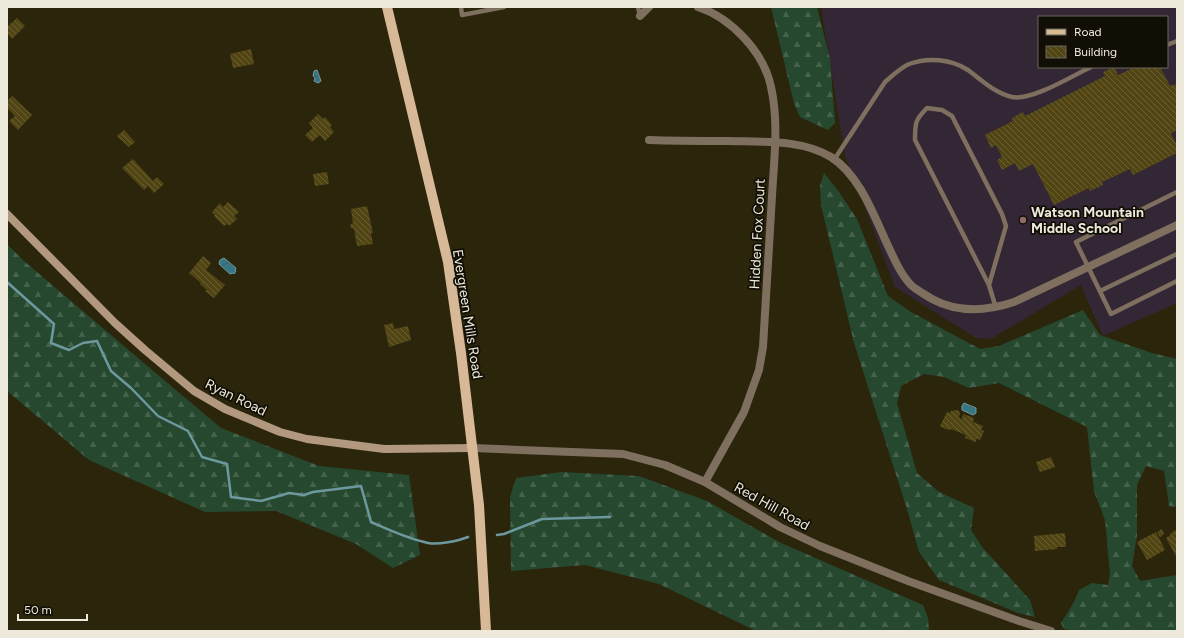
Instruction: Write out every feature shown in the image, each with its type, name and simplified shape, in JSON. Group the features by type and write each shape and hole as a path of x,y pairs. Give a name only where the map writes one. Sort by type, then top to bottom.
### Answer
{"main road":[{"name":"Evergreen Mills Road","path":"388,7 448,262 473,448 479,505 486,631"},
{"name":"Ryan Road","path":"7,214 115,323 145,350 194,390 225,409 280,432 307,439 384,449 473,448"}],"street":[{"path":"640,16 649,7"},
{"name":"Hidden Fox Court","path":"698,7 729,24 743,35 756,53 771,86 775,142 763,347 759,370 744,412 705,482"},
{"path":"649,140 775,142 813,148 842,164 856,182 900,271 912,286 942,304 957,308 974,310 996,308 1014,302 1177,225"},
{"name":"Red Hill Road","path":"473,448 623,454 666,465 705,482 780,527 820,546 908,581 1050,631"}],"lane":[{"path":"461,7 462,15 504,7"},
{"path":"638,7 640,16"},
{"path":"834,160 885,82 896,72 909,64 928,59 948,61 965,69 995,91 1013,97 1031,96 1089,68"},
{"path":"989,285 1006,226 1002,214 952,116 942,110 927,108 918,117 915,124 915,140 989,285 996,308"},
{"path":"1177,192 1076,242 1111,314 1177,282"},
{"path":"1100,292 1177,254"}],"shaded area":[{"name":"Watson Mountain Middle School","path":"821,7 1177,7 1177,303 1103,336 1081,285 991,339 976,338 895,287 845,155"}],"green space":[{"path":"771,7 817,7 830,59 835,123 828,130 800,117 794,103"},
{"path":"824,173 857,219 888,296 911,312 980,349 999,346 1083,310 1100,335 1152,353 1177,359 1177,507 1169,506 1164,471 1146,466 1137,485 1137,536 1132,566 1140,581 1177,575 1177,631 1073,631 1064,629 1061,623 1074,602 1079,590 1092,583 1108,585 1110,574 1105,520 1094,491 1087,427 999,383 969,388 944,377 924,374 901,386 897,403 917,473 939,492 974,508 971,530 983,548 1030,600 1035,617 1018,613 939,580 919,552 907,509 854,343 821,205 820,185"},
{"path":"7,244 24,261 221,428 319,466 409,475 420,555 393,568 356,544 276,511 205,512 89,460 7,391"},
{"path":"561,472 639,476 707,501 779,542 923,605 928,618 929,631 756,631 659,584 585,565 511,571 510,497 516,478"}],"water":[{"path":"317,70 321,81 318,83 314,81 315,78 313,76 314,71"},
{"path":"224,258 236,268 234,274 230,274 219,264 220,260"},
{"path":"964,403 976,408 976,413 973,415 962,410"}],"building":[{"path":"17,18 25,26 12,39 7,33 7,27"},
{"path":"251,49 254,64 233,68 230,54"},
{"name":"Watson Mountain Middle School","path":"1114,68 1118,75 1133,68 1161,68 1170,86 1176,84 1177,130 1171,133 1177,146 1177,153 1133,175 1130,169 1102,182 1103,185 1090,191 1089,188 1054,205 1033,164 1019,171 1015,163 1002,170 997,160 1002,157 996,145 991,148 985,135 1013,121 1012,118 1023,112 1025,116 1105,76 1103,72"},
{"path":"12,96 32,115 18,130 9,121 15,116 7,108 7,101"},
{"path":"318,114 323,119 325,117 332,125 330,127 334,132 325,141 320,135 312,142 305,135 313,128 309,123"},
{"path":"124,130 135,142 129,147 117,136"},
{"path":"133,159 153,181 157,177 164,184 154,193 148,186 144,190 122,168"},
{"path":"327,172 329,184 315,186 313,174"},
{"path":"228,202 239,212 234,216 237,219 229,226 227,224 224,226 212,212 220,203 223,207"},
{"path":"367,206 373,233 371,233 373,244 357,246 354,229 351,228 350,225 353,223 351,209"},
{"path":"203,256 211,263 206,270 225,285 214,298 205,291 207,290 200,284 201,283 189,273"},
{"path":"393,323 394,329 408,326 411,340 389,347 384,325"},
{"path":"951,411 959,411 959,418 962,419 963,414 974,418 973,422 983,426 981,430 984,431 980,440 977,438 976,442 965,438 966,435 940,426 947,412 950,413"},
{"path":"1051,457 1055,467 1040,472 1036,462"},
{"path":"1162,529 1164,534 1160,537 1157,532"},
{"path":"1177,529 1177,558 1166,538"},
{"path":"1156,532 1165,550 1147,560 1137,542"},
{"path":"1065,533 1066,547 1035,551 1034,536"}],"waterway":[{"path":"7,282 54,324 51,343 69,350 83,343 97,341 111,371 131,388 158,416 188,431 202,457 227,464 231,497 261,501 289,493 304,495 313,492 361,486 371,522 406,537 428,543 448,542 468,537"},
{"path":"497,535 504,534 542,519 610,517"}],"place":[{"name":"Watson Mountain Middle School","path":"1023,220"}]}
